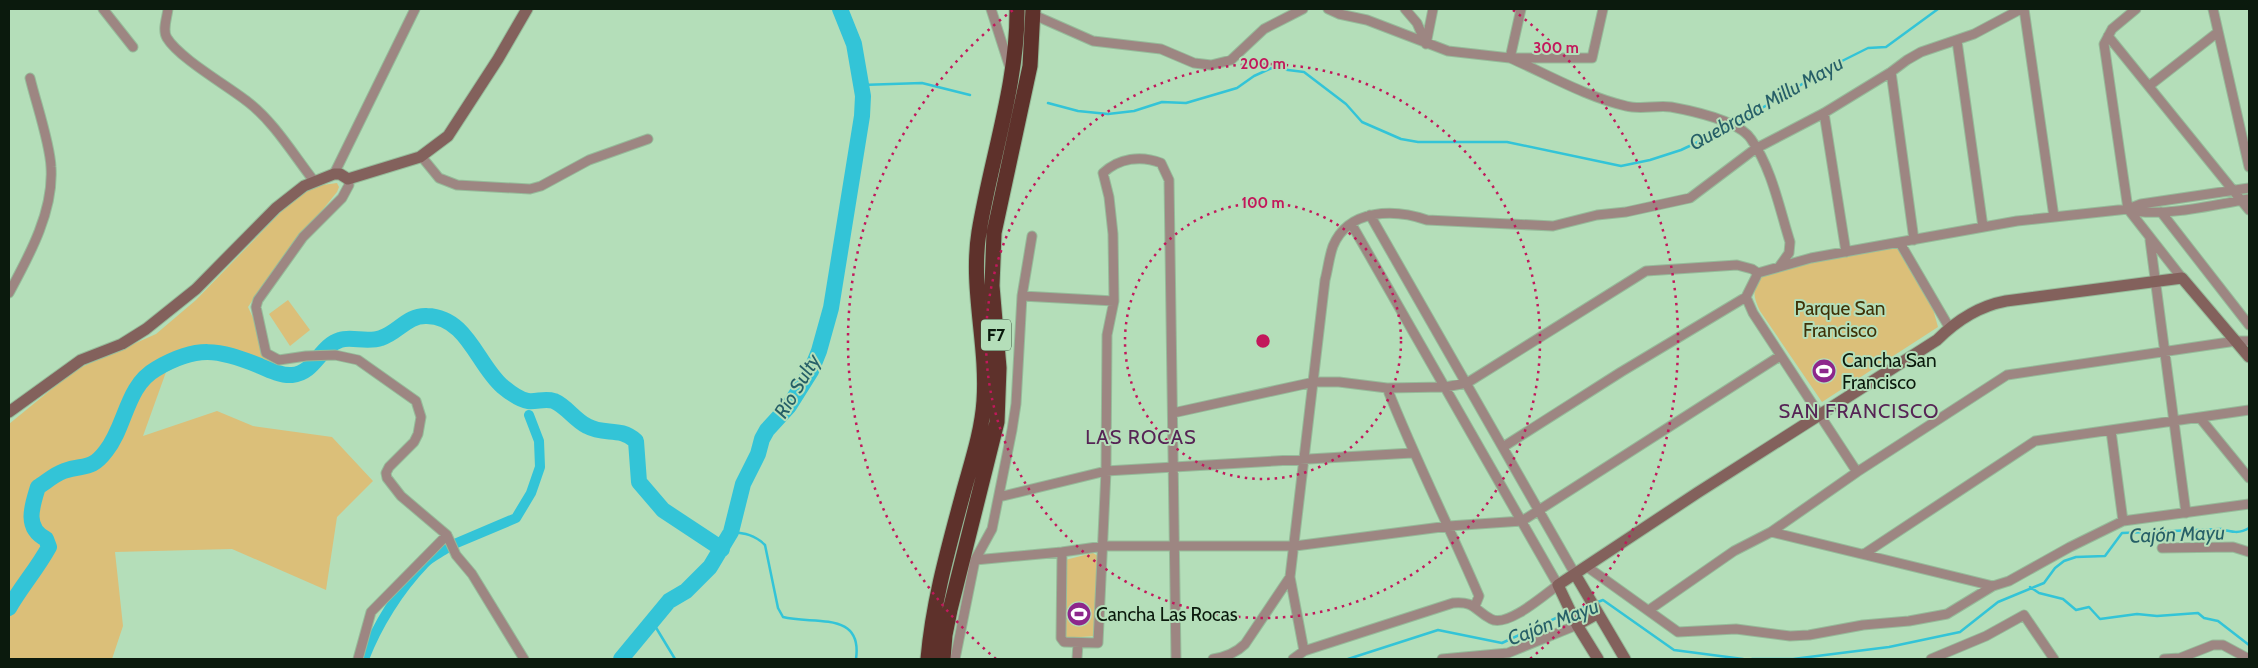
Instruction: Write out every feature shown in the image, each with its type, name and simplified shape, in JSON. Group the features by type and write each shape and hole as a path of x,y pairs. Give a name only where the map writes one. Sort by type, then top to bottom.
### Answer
{"highway":[{"name":"F7","path":"928,659 938,589 976,446 984,402 976,258 982,213 1012,73 1017,35 1017,9"},
{"name":"F7","path":"943,659 950,610 997,422 999,368 992,277 994,233 1030,66 1033,12"}],"street":[{"path":"103,9 133,47"},
{"path":"168,9 164,32 170,43 265,117 314,181"},
{"path":"334,174 416,9"},
{"path":"348,180 421,156 448,136 527,9"},
{"path":"991,9 1012,73"},
{"path":"1033,12 1093,42 1161,49 1194,63 1211,65 1231,60 1264,29 1303,9"},
{"path":"1328,9 1339,14 1368,20 1448,51 1510,58 1592,58 1603,9"},
{"path":"1405,9 1417,23 1426,44"},
{"path":"1426,44 1433,9"},
{"path":"1510,58 1521,9"},
{"path":"1304,651 1290,576 1327,272 1333,246 1352,225 1370,215 1387,212 1409,214 1427,220 1553,226 1597,215 1626,212 1690,198 1755,149 1824,113 1921,52 1957,41 2022,9 2054,217"},
{"path":"2136,9 2119,22 2108,36 2104,53 2128,209 2150,239 2249,357"},
{"path":"2213,9 2249,167"},
{"path":"2149,86 2218,32"},
{"path":"2108,36 2233,190 2246,200 2249,210"},
{"path":"1957,41 1984,227"},
{"path":"1510,58 1607,101 1637,108 1678,108 1728,122 1751,139 1755,149 1765,162 1790,242 1789,252 1779,267"},
{"path":"1891,72 1914,240"},
{"path":"9,293 34,244 51,183 51,166 30,78"},
{"path":"1824,113 1846,252"},
{"path":"421,156 439,178 457,185 530,189 540,186 589,160 648,139"},
{"path":"1062,552 1061,638 1064,642 1098,644 1104,546 1107,335 1114,301 1113,234 1109,197 1103,173 1112,164 1147,158 1161,163 1169,180 1176,659"},
{"path":"9,412 80,360 122,344 146,329 196,289 276,208 314,181 334,174 340,174 348,180"},
{"path":"348,180 348,185 342,198 304,237 258,300 256,308 266,352 279,360 306,356 335,355 358,360 416,401 421,417 418,434 414,442 389,467 386,473 387,478 401,496 446,534 456,555 472,574 524,659"},
{"path":"1504,447 1621,372 1746,297 1758,273 1846,252 1984,227 2128,209 2141,204 2249,188"},
{"path":"2128,209 2140,214 2246,200"},
{"path":"2161,212 2249,325"},
{"path":"1370,215 1504,447 1593,607 1625,659"},
{"path":"1352,225 1522,521 1598,659"},
{"path":"955,659 975,560 992,529 1016,404 1022,296 1032,236"},
{"path":"2150,239 2186,513"},
{"path":"1900,243 1949,327"},
{"path":"1173,413 1314,382 1339,382 1387,388 1445,387 1467,383 1646,271 1737,266 1752,269 1758,273"},
{"path":"1293,659 1304,651 1453,603 1465,602 1475,606 1491,619 1500,621 1510,619 1586,566 1937,340 1949,327 1989,304 2182,278"},
{"path":"1022,296 1114,301"},
{"path":"1746,297 1753,313 1780,356 1856,472"},
{"path":"1649,610 1734,551 1771,532 1856,472 2007,375 2236,341 2249,341"},
{"path":"975,560 1104,546 1295,546 1449,526 1522,521 1780,356"},
{"path":"1387,388 1412,453 1449,526 1479,596 1475,606"},
{"path":"1864,554 2035,441 2249,410"},
{"path":"2200,418 2249,478"},
{"path":"2111,431 2124,521"},
{"path":"999,497 1106,471 1412,453"},
{"path":"1586,566 1678,632 1736,628 1790,636 1809,635 1863,625 1909,622 1947,614 1993,586 2009,580 2070,547 2124,521 2249,504"},
{"path":"1771,532 1993,586"},
{"path":"358,659 371,612 446,534"},
{"path":"2162,548 2233,547 2249,552"},
{"path":"1213,659 1223,658 1237,652 1245,644 1290,576"},
{"path":"1442,659 1510,656 1573,616 1593,607"},
{"path":"1931,659 1986,636 2024,615 2053,659"},
{"path":"1077,659 1078,643"},
{"path":"2164,659 2180,658 2213,644 2222,645 2249,659"}],"green space":[{"path":"337,183 339,187 337,192 272,272 248,307 278,372 234,356 222,355 197,359 166,372 143,436 217,411 253,426 332,437 373,481 337,517 326,590 232,549 115,552 123,626 112,659 9,659 9,424 75,370 156,334 196,300 282,211 301,195 316,186"},
{"name":"Parque San Francisco","path":"1898,247 1933,309 1938,327 1822,402 1760,311 1754,293 1756,284 1763,276 1810,263"},
{"path":"288,300 310,330 290,346 269,314"},
{"path":"1093,553 1098,556 1095,636 1066,638 1064,636 1065,560"}],"waterway":[{"name":"Río Sulty","path":"621,659 669,601 686,591 710,567 731,532 743,484 758,454 762,439 767,430 789,406 811,371 819,351 831,308 862,116 863,96 854,44 840,9"},
{"name":"Quebrada Millu Mayu","path":"1737,123 1834,65 1868,48 1886,47 1938,9"},
{"name":"Quebrada Millu Mayu","path":"1048,103 1078,111 1108,114 1134,111 1162,102 1186,103 1237,88 1254,76 1272,68 1304,72 1346,104 1362,122 1401,139 1418,142 1507,142 1621,166 1650,160 1681,150 1730,127"},
{"name":"Quebrada Millu Mayu","path":"861,85 922,83 970,95"},
{"path":"9,608 49,547 46,539 39,534 32,523 32,509 38,487 61,472 87,466 96,462 101,457 113,441 132,396 146,376 171,361 196,353 208,352 232,356 284,375 292,375 306,370 333,343 344,339 370,340 381,338 387,336 408,321 420,316 441,318 452,324 470,343 493,377 510,393 528,401 554,401 587,426 630,436 636,441 639,482 663,510 722,549"},
{"path":"452,545 516,518 531,493 540,467 539,441 529,415"},
{"name":"Cajón Mayu","path":"1752,659 1793,659 1889,647 1960,632 1998,602 2044,583 2055,568 2064,561 2076,557 2105,556 2122,533 2221,529 2239,532 2249,528"},
{"path":"731,532 750,535 765,545 778,608 783,617 821,621 844,626 852,633 856,643 856,659"},
{"path":"364,659 382,621 397,597 426,562 447,548"},
{"path":"2030,587 2039,593 2063,599 2076,610 2089,607 2100,619 2137,614 2157,616 2198,613 2204,618 2218,621 2249,645"},
{"name":"Cajón Mayu","path":"1595,603 1603,600 1674,650 1743,659"},
{"name":"Cajón Mayu","path":"1574,611 1590,605"},
{"name":"Cajón Mayu","path":"1348,659 1438,630 1502,643 1569,612"},
{"path":"652,621 675,659"}],"place":[{"name":"Cancha San Francisco","path":"1824,371"},
{"name":"Cancha Las Rocas","path":"1079,614"}],"district":[{"name":"SAN FRANCISCO","path":"1859,411"},
{"name":"LAS ROCAS","path":"1141,437"}]}
